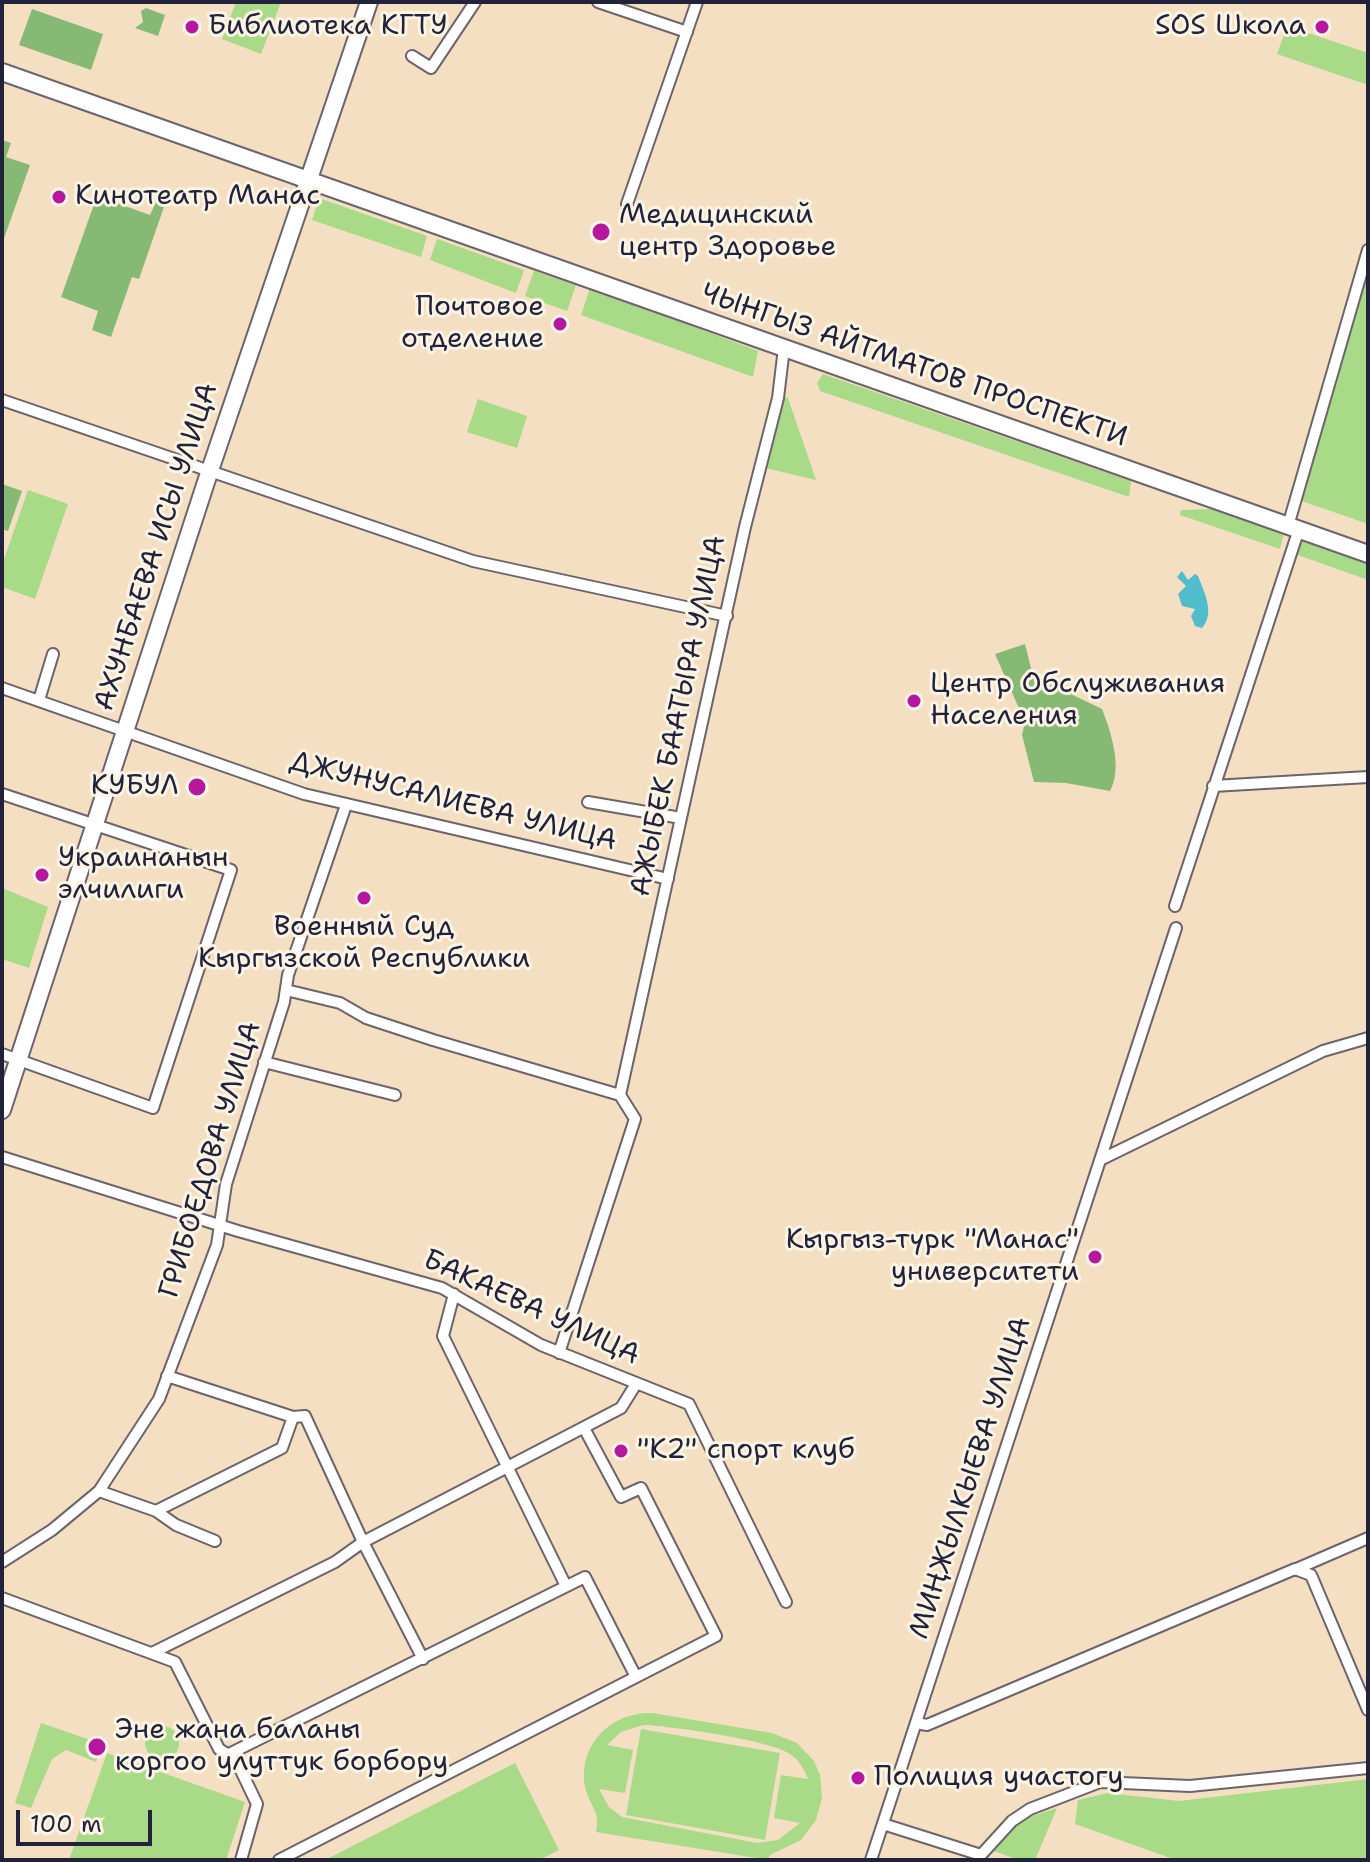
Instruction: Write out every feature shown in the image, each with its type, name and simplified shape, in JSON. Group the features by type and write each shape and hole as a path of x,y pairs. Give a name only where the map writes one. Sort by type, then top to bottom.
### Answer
{"main road":[{"name":"АХУНБАЕВА ИСЫ УЛИЦА","path":"2,1110 124,729 369,2"},
{"name":"ЧЫНГЫЗ АЙТМАТОВ ПРОСПЕКТИ","path":"2,72 1368,554"}],"street":[{"path":"412,56 431,68 475,2"},
{"path":"598,2 687,32"},
{"path":"627,204 697,2"},
{"path":"1175,906 1293,527 1368,250"},
{"name":"АЖЫБЕК БААТЫРА УЛИЦА","path":"620,1095 778,398 784,348"},
{"path":"2,400 473,561 727,616"},
{"path":"39,700 53,654"},
{"name":"ДЖУНУСАЛИЕВА УЛИЦА","path":"2,688 346,805 668,879"},
{"path":"1213,786 1368,777"},
{"path":"2,794 231,870 153,1108 2,1054"},
{"path":"588,802 681,818"},
{"name":"ГРИБОЕДОВА УЛИЦА","path":"2,1562 52,1530 99,1491 159,1399 217,1245 226,1184 346,805"},
{"name":"МИҢЖЫЛКЫЕВА УЛИЦА","path":"871,1860 1176,928"},
{"path":"286,990 340,1003 366,1018 420,1036 620,1095 635,1119 559,1353"},
{"path":"1100,1160 1323,1051 1368,1038"},
{"path":"264,1062 395,1095"},
{"name":"БАКАЕВА УЛИЦА","path":"2,1157 220,1225 380,1268 454,1294 559,1353 689,1404 786,1602"},
{"path":"454,1294 443,1336 566,1586"},
{"path":"167,1376 293,1417 305,1416 363,1542 423,1659"},
{"path":"152,1653 335,1562 363,1542 621,1408 636,1384"},
{"path":"156,1511 282,1448 293,1417"},
{"path":"279,1860 716,1636 641,1488 621,1497 584,1428"},
{"path":"99,1491 156,1511 176,1525 215,1541"},
{"path":"916,1723 927,1725 1368,1538"},
{"path":"1285,1574 1295,1569 1311,1575 1368,1710"},
{"path":"227,1755 585,1577 636,1677"},
{"path":"2,1598 175,1662 219,1749 236,1760 257,1804 241,1860"},
{"path":"883,1824 981,1855 1012,1821 1030,1809 1100,1782 1190,1786 1368,1768"}],"green space":[{"path":"236,2 281,2 261,54 222,39"},
{"path":"146,8 165,15 158,36 135,28 143,22 141,11"},
{"path":"32,9 103,34 91,70 19,45"},
{"path":"1287,26 1368,53 1368,85 1277,54"},
{"path":"2,140 11,143 6,157 30,165 2,244"},
{"path":"97,196 150,215 156,202 165,204 139,279 132,277 111,337 92,330 98,311 61,297"},
{"path":"319,198 427,236 421,257 312,220"},
{"path":"437,239 524,270 516,293 430,260"},
{"path":"1368,257 1368,524 1299,500"},
{"path":"534,271 576,285 567,311 525,296"},
{"path":"590,288 758,351 753,377 581,315"},
{"path":"823,374 1131,481 1129,497 820,391 817,383"},
{"path":"782,397 788,398 816,480 765,468"},
{"path":"478,399 527,416 517,448 467,432"},
{"path":"2,484 22,491 8,531 2,529"},
{"path":"28,490 68,504 35,599 2,587 2,565"},
{"path":"1213,509 1284,533 1280,549 1180,515 1181,510"},
{"path":"1301,538 1368,562 1368,580 1295,554"},
{"path":"1025,644 1033,676 1102,709 1116,761 1110,791 1066,783 1034,782 1022,735 1025,722 995,654"},
{"path":"2,888 48,907 29,968 2,959"},
{"path":"652,1713 772,1733 797,1743 814,1761 820,1775 822,1798 816,1820 801,1840 770,1855 768,1860 596,1832 596,1813 585,1786 587,1757 601,1733 624,1718","holes":["643,1725 742,1739 790,1754 801,1765 808,1779 781,1775 774,1818 800,1823 778,1840 757,1843 622,1817 609,1807 599,1789 625,1793 633,1750 607,1745 621,1732"]},
{"path":"41,1723 102,1744 96,1762 66,1750 52,1759 31,1808 15,1803"},
{"path":"162,1726 174,1731 179,1743 174,1755 162,1760 150,1755 145,1743 150,1731"},
{"path":"641,1729 780,1753 765,1840 626,1815"},
{"path":"107,1753 245,1802 226,1860 69,1860"},
{"path":"515,1763 559,1850 539,1860 325,1860"},
{"path":"1368,1779 1368,1860 1176,1860 1075,1824 1078,1800 1108,1793 1179,1801"},
{"path":"1057,1808 1035,1860 1019,1860 994,1851 1020,1820"}],"water":[{"path":"1182,571 1188,580 1195,574 1198,576 1208,603 1208,616 1202,628 1195,626 1191,616 1195,609 1182,606 1178,594 1186,586 1177,577"}],"place":[{"name":"Библиотека КГТУ","path":"192,27"},
{"name":"SOS Школа","path":"1322,27"},
{"name":"Кинотеатр Манас","path":"59,197"},
{"name":"Медицинский центр Здоровье","path":"601,232"},
{"name":"Почтовое отделение","path":"560,324"},
{"name":"Центр Обслуживания Населения","path":"914,701"},
{"name":"КУБУЛ","path":"197,787"},
{"name":"Украинанын элчилиги","path":"42,875"},
{"name":"Военный Суд Кыргызской Республики","path":"364,898"},
{"name":"Кыргыз-түрк \"Манас\" университети","path":"1095,1257"},
{"name":"\"К2\" спорт клуб","path":"621,1451"},
{"name":"Эне жана баланы коргоо улуттук борбору","path":"97,1747"},
{"name":"Полиция участогу","path":"858,1778"}]}
